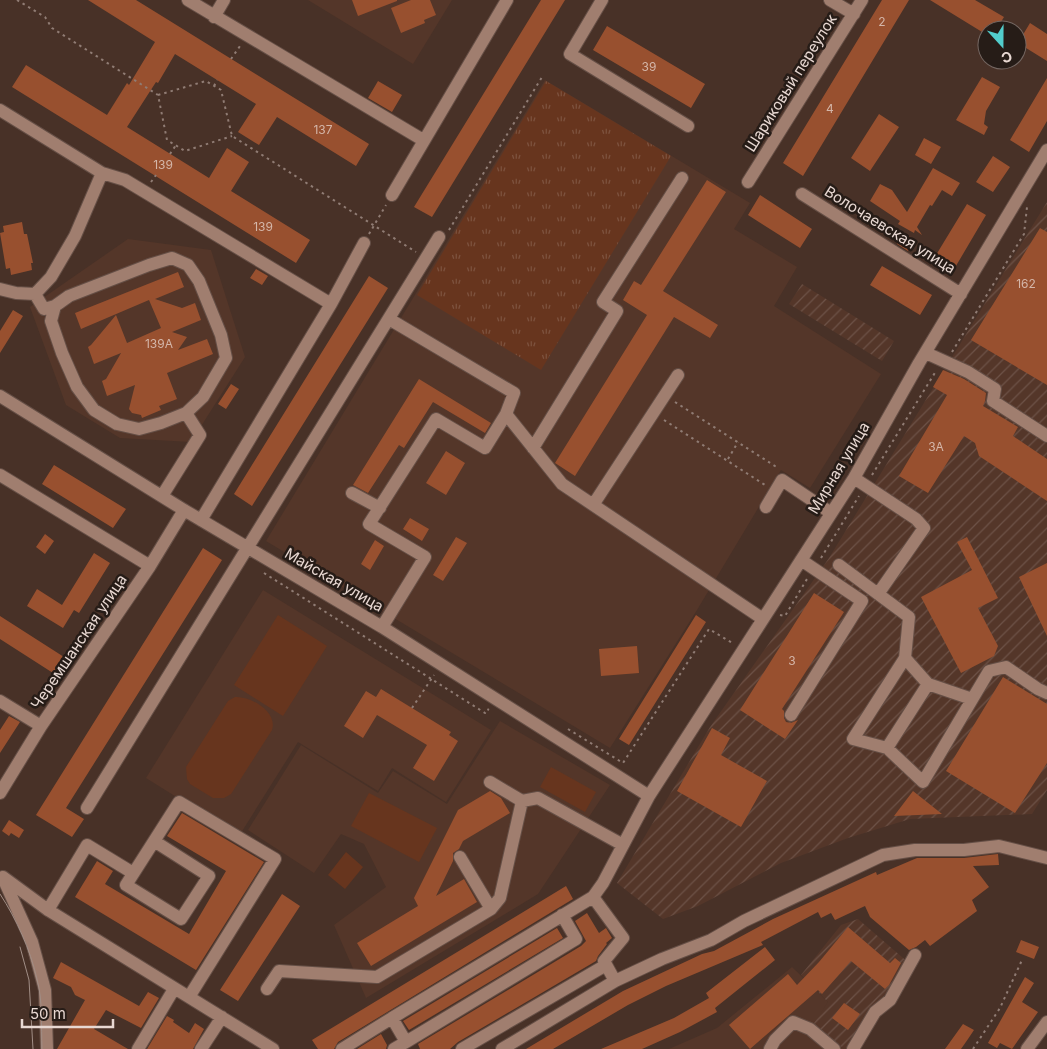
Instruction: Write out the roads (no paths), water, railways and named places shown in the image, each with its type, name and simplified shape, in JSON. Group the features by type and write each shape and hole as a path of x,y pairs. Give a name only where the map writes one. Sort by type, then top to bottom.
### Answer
{"street":[{"path":"188,0 423,140"},
{"path":"214,17 224,0"},
{"path":"392,195 507,0"},
{"path":"602,0 570,54 688,126"},
{"path":"830,0 854,14"},
{"name":"Шариковый переулок","path":"748,182 862,0"},
{"path":"0,110 102,173 125,180 331,304"},
{"name":"Мирная улица","path":"593,896 603,883 649,796 854,478 1047,150"},
{"path":"35,294 51,277 74,236 102,173"},
{"path":"533,448 617,311 603,302 682,178"},
{"name":"Волочаевская улица","path":"802,194 961,294"},
{"path":"86,808 426,258 442,237"},
{"path":"202,520 331,304 364,243"},
{"path":"35,294 44,308 55,306 69,296 172,258 188,265 198,280 221,335 226,358 203,397 186,413 161,424 139,429 117,424 94,410 77,387 50,321 55,306"},
{"path":"0,289 35,294"},
{"path":"382,627 424,557 369,524 436,419 485,448 506,414 514,393 389,319"},
{"path":"926,353 968,372 995,389 993,401 1047,436"},
{"path":"593,505 678,375"},
{"name":"Майская улица","path":"0,396 184,510 382,627 649,796"},
{"path":"162,496 200,435 186,413"},
{"path":"506,414 562,484 763,619"},
{"path":"0,475 150,566"},
{"path":"854,478 916,519 924,528 878,594"},
{"path":"766,507 779,486 832,513"},
{"path":"352,493 380,508"},
{"name":"Черемшанская улица","path":"0,792 41,726 150,566 184,510"},
{"path":"791,715 862,601 801,560"},
{"path":"839,566 909,617 905,658 852,739 887,748 923,782 989,671 1006,667 1047,693"},
{"path":"905,658 928,684 972,700"},
{"path":"887,748 928,684"},
{"path":"0,701 41,726"},
{"path":"490,782 522,802 538,798 623,845"},
{"path":"154,840 209,876 181,919 126,884 154,840 179,802 275,859 189,997"},
{"path":"267,989 279,971 377,978 491,909 500,898 522,802"},
{"path":"48,910 87,845 133,873"},
{"path":"502,1049 615,981 662,959 711,940 744,921 882,855 915,850 964,850 999,846 1047,858"},
{"path":"460,857 491,909"},
{"path":"2,876 48,910 273,1049"},
{"path":"2,876 32,942 45,990 47,1049"},
{"path":"342,1049 593,896 623,938 604,961 615,981"},
{"path":"394,1049 576,939 562,915"},
{"path":"853,1049 875,1012 890,1000 915,955"},
{"path":"462,1049 606,965"},
{"path":"138,1049 174,988"},
{"path":"201,1049 222,1017"},
{"path":"392,1018 406,1042"},
{"path":"770,1049 775,1040 793,1022 810,1029 834,1049"},
{"path":"1027,1049 1047,1022"}],"tram line":[{"path":"0,894 22,935 34,968 40,996 42,1049"},
{"path":"20,947 29,980 33,1049"}]}
